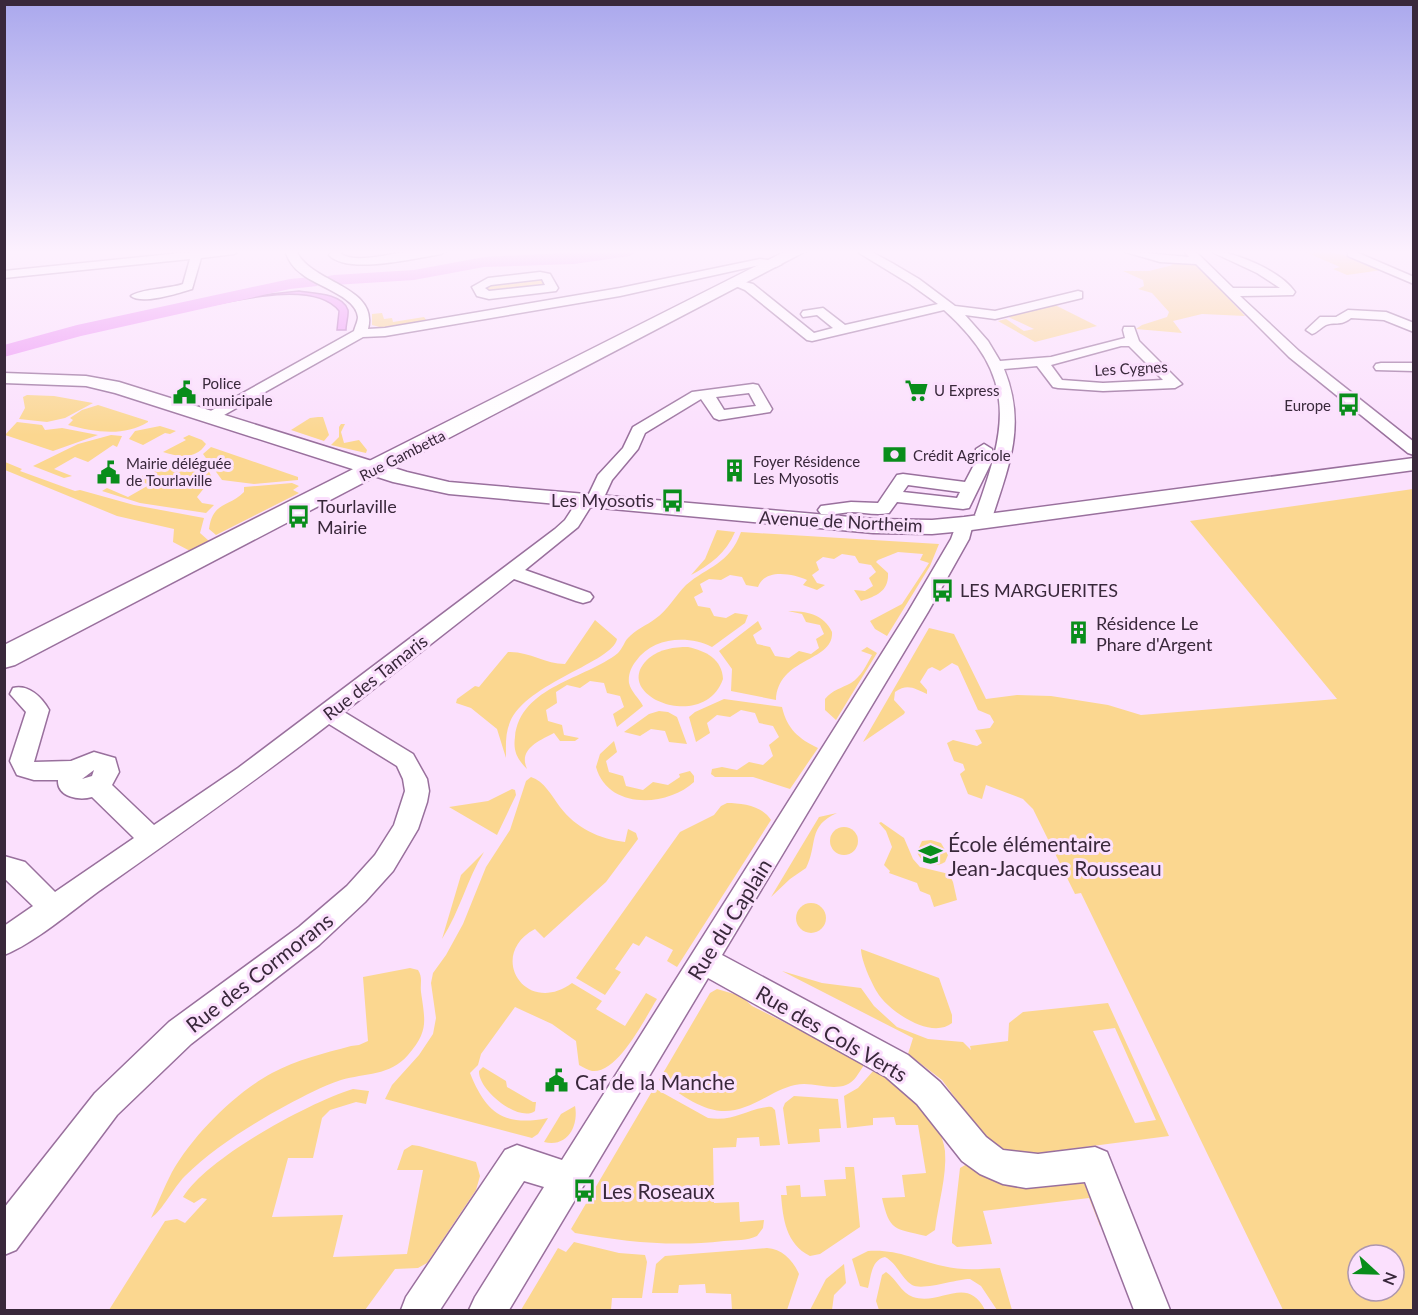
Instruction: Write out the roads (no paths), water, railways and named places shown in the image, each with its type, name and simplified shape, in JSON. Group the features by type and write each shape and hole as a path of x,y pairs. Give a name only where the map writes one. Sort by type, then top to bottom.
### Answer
{"main road":[{"name":"Rue Gambetta","path":"4,658 681,312"}],"street":[{"path":"360,333 363,312"},
{"path":"212,416 360,333 385,332 499,312"},
{"path":"781,312 812,337 926,312"},
{"path":"807,314 814,312"},
{"path":"821,312 843,330"},
{"name":"Rue du Caplain","path":"488,1311 918,612 960,538 984,515 1006,446 1008,425 1006,397 996,366 979,338 956,312"},
{"path":"981,312 995,315 1006,312"},
{"path":"1250,312 1296,356 1413,450"},
{"path":"1312,330 1324,320 1339,321 1348,314 1386,316 1413,328"},
{"name":"Les Cygnes","path":"996,366 1041,362 1121,342 1131,336 1175,384 1103,387 1061,384 1056,383 1041,362"},
{"path":"1381,367 1413,367"},
{"name":"Avenue de Northeim","path":"4,378 53,379 107,385 212,416 400,477 449,488 873,526 932,527 976,523 1413,464"},
{"name":"Rue des Tamaris","path":"4,942 246,775 329,713 572,523 604,479 630,449 638,430 689,398 707,393"},
{"path":"827,510 851,507 883,508 892,496 963,504 984,461 984,449"},
{"path":"510,571 583,597"},
{"path":"21,694 38,710 22,761 25,768 34,771 75,770 68,780 71,788 82,790 96,785 152,839"},
{"name":"Rue des Cormorans","path":"4,1238 106,1104 180,1033 309,936 348,902 384,863 405,829 415,802 417,790 415,779 405,760 329,713"},
{"path":"4,867 16,870 53,909"},
{"name":"Rue des Cols Verts","path":"704,960 897,1066 920,1084 939,1104 978,1154 1002,1167 1043,1170 1095,1164 1152,1311"},
{"path":"419,1311 517,1162 555,1174 568,1181"}],"waterway":[{"path":"4,351 77,331 161,312"}],"place":[{"name":"U Express","path":"916,390"},
{"name":"Police municipale","path":"184,392"},
{"name":"Europe","path":"1349,405"},
{"name":"Crédit Agricole","path":"895,455"},
{"name":"Foyer Résidence Les Myosotis","path":"735,470"},
{"name":"Mairie déléguée de Tourlaville","path":"108,472"},
{"name":"Les Myosotis","path":"672,500"},
{"name":"Tourlaville Mairie","path":"299,516"},
{"name":"LES MARGUERITES","path":"942,590"},
{"name":"Résidence Le Phare d'Argent","path":"1078,633"},
{"name":"École élémentaire Jean-Jacques Rousseau","path":"930,855"},
{"name":"Caf de la Manche","path":"557,1081"},
{"name":"Les Roseaux","path":"584,1190"}]}
